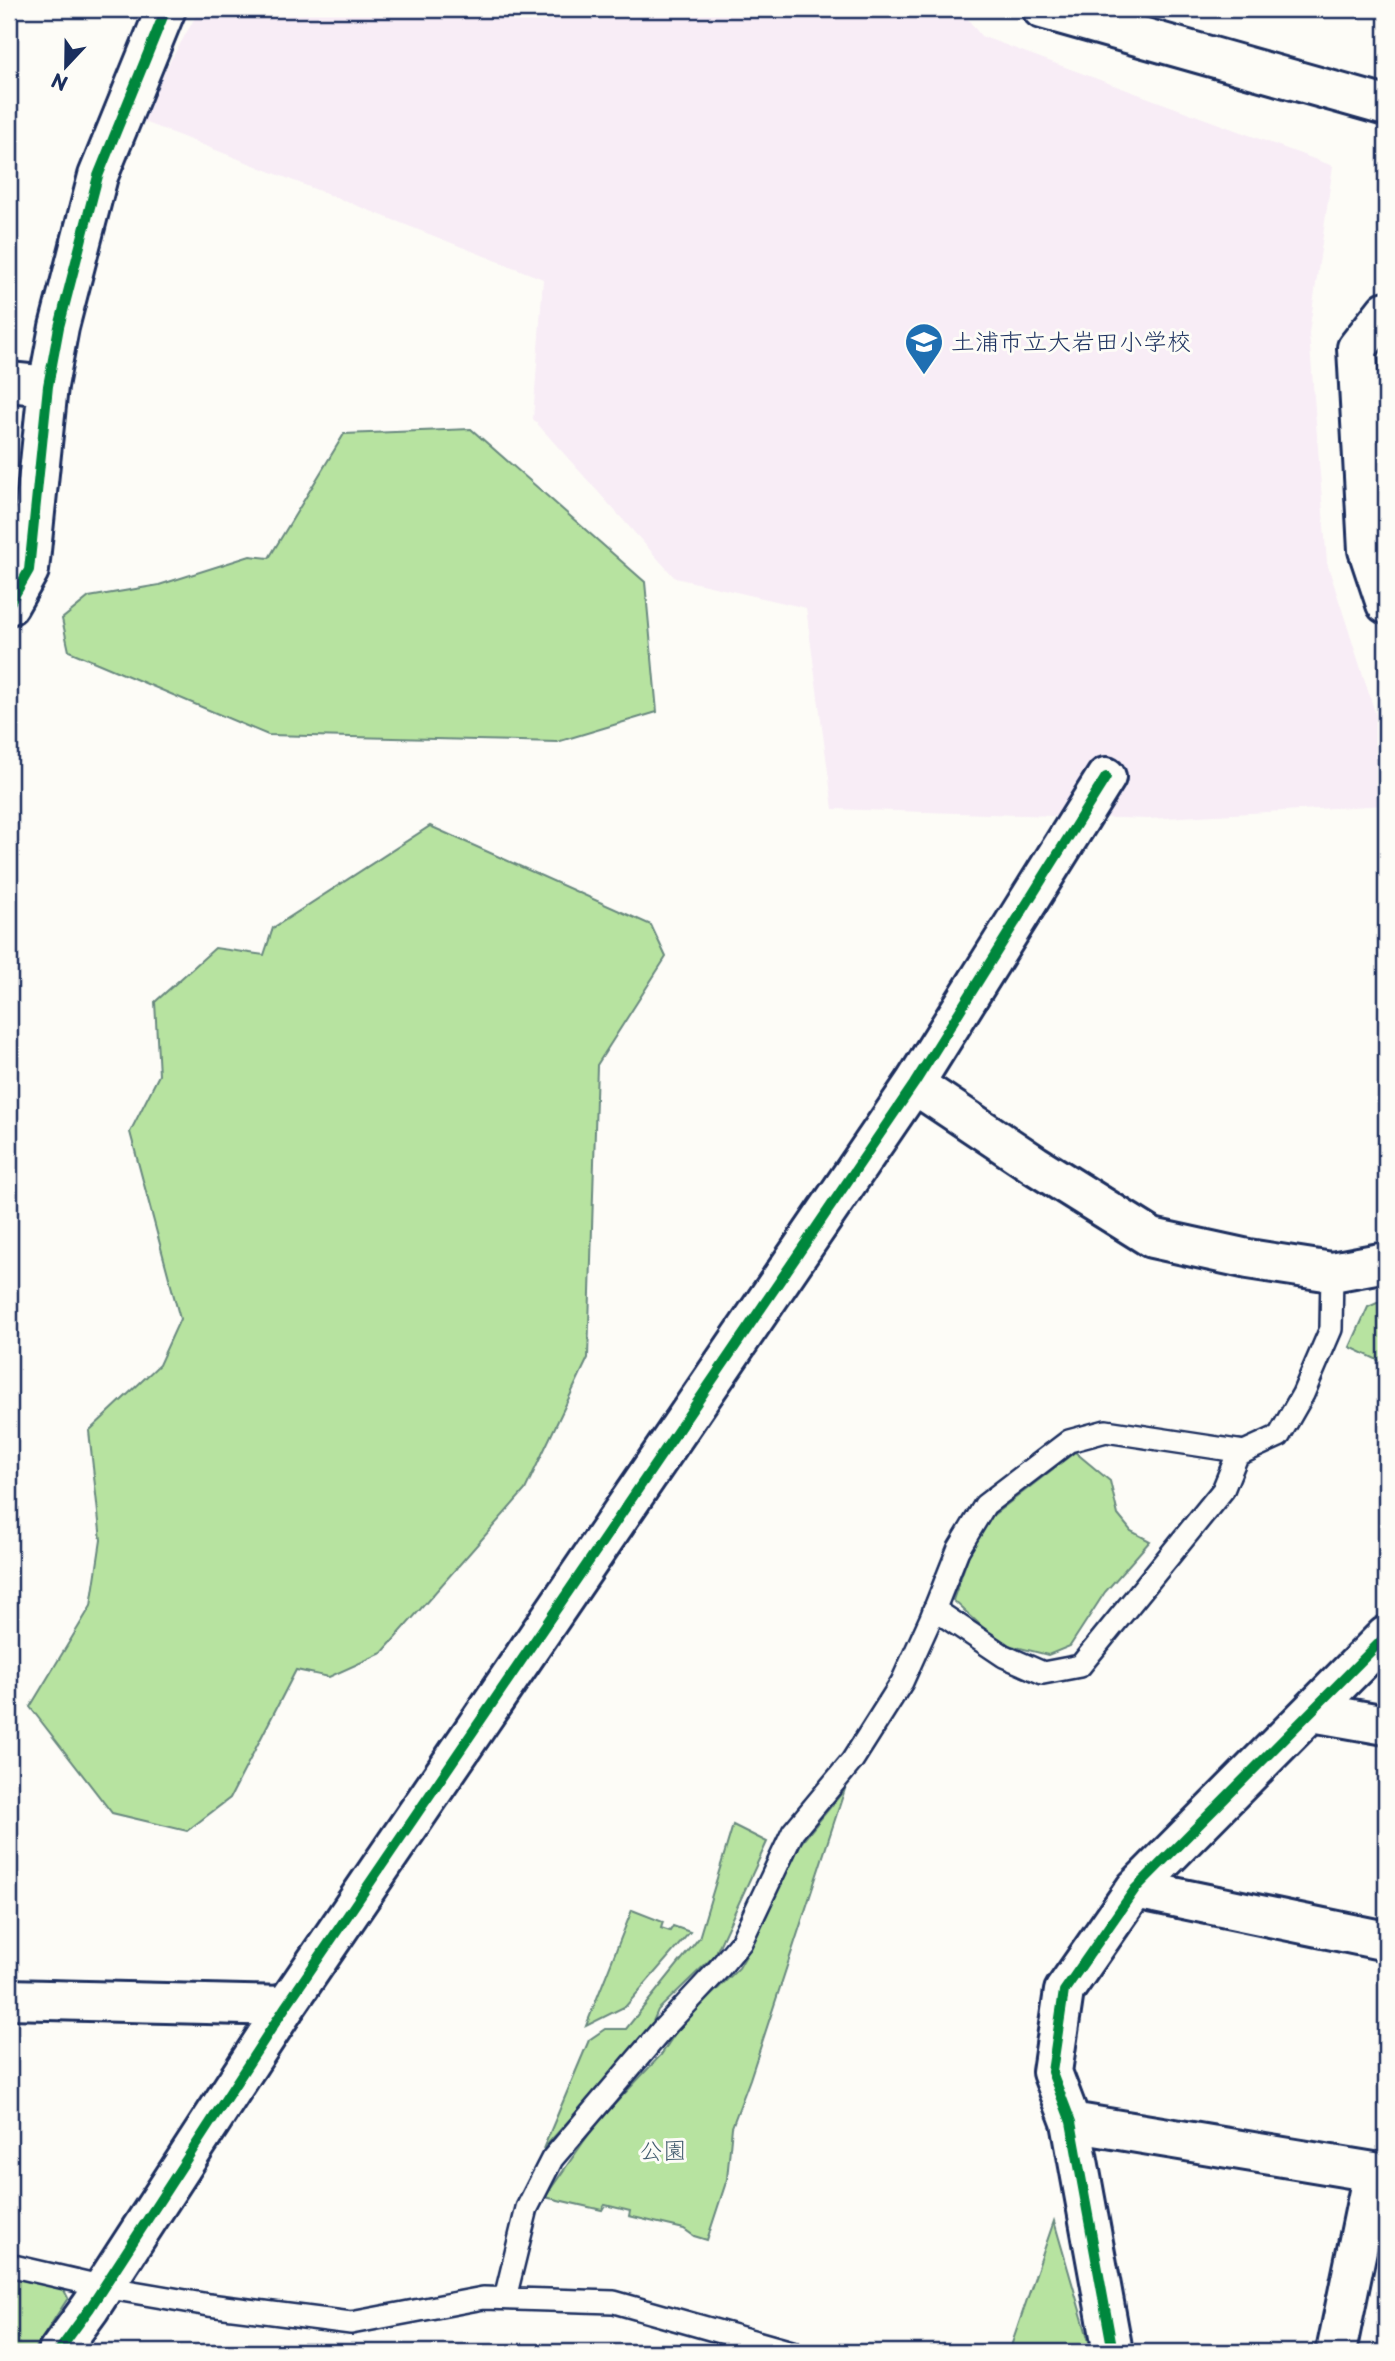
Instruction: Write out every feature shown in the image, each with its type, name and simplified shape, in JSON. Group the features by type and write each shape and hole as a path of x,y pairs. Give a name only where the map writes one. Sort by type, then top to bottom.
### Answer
{"street":[{"path":"9,605 29,570 48,386 59,327 98,176 166,9"},
{"path":"1042,9 1386,106"},
{"path":"1386,311 1357,348 1368,550 1386,604"},
{"path":"9,382 48,386"},
{"path":"58,2352 104,2287 286,2007 914,1084 1106,777"},
{"path":"914,1084 1035,1165 1152,1238 1248,1259 1332,1272 1386,1262"},
{"path":"1113,2352 1071,2122 1052,2072 1063,1990 1135,1889 1386,1636"},
{"path":"1312,1712 1386,1725"},
{"path":"1135,1889 1386,1941"},
{"path":"9,1999 286,2007"},
{"path":"1071,2122 1380,2173 1336,2352"}],"lane":[{"path":"505,2298 527,2208 552,2159 741,1942 793,1832 852,1761 902,1682 958,1549 985,1505 1069,1441 1106,1431 1244,1452 1279,1436 1303,1394 1331,1329 1332,1272"},
{"path":"934,1609 1004,1656 1044,1673 1080,1666 1223,1490 1239,1451"},
{"path":"9,2264 104,2287 209,2305 351,2323 483,2298 614,2302 792,2352"}],"shaded area":[{"name":"土浦市立大岩田小学校","path":"200,9 960,9 981,36 1333,166 1309,333 1327,563 1386,747 1386,805 1148,819 833,809 806,608 675,578 533,419 543,279 137,119"}],"green space":[{"path":"471,429 645,582 657,712 557,742 268,735 69,651 62,619 89,597 159,585 250,556 269,558 344,434"},
{"path":"430,826 651,925 666,957 597,1065 588,1358 525,1490 382,1653 329,1677 296,1670 230,1798 187,1831 112,1813 30,1707 91,1606 101,1540 89,1431 159,1365 180,1319 130,1132 159,1075 155,1002 215,948 264,955 273,928"},
{"path":"1386,1299 1386,1364 1350,1347 1368,1307"},
{"path":"1075,1452 1110,1481 1118,1515 1131,1531 1150,1541 1105,1592 1070,1646 1048,1655 1000,1643 953,1600 979,1526"},
{"name":"公園","path":"845,1789 732,2127 727,2179 707,2240 684,2229 629,2216 630,2211 605,2205 602,2210 545,2197 596,2124 661,2055 680,2026 739,1968 752,1945 788,1859"},
{"name":"公園","path":"733,1825 767,1842 715,1955 658,2010 648,2033 543,2149 589,2040 605,2029 626,2029 699,1938"},
{"path":"632,1910 663,1922 661,1928 670,1931 673,1926 690,1932 626,2006 586,2026"},
{"path":"1054,2221 1092,2352 1009,2352"},
{"path":"9,2274 62,2286 68,2298 33,2352 9,2352"}],"cycle path":[{"path":"9,605 29,570 48,386 59,327 98,176 166,9"},
{"path":"58,2352 90,2308 286,2006 914,1084 1106,777"},
{"path":"1113,2352 1071,2122 1052,2072 1064,1991 1135,1889 1386,1636"}],"place":[{"name":"土浦市立大岩田小学校","path":"924,376"}]}
